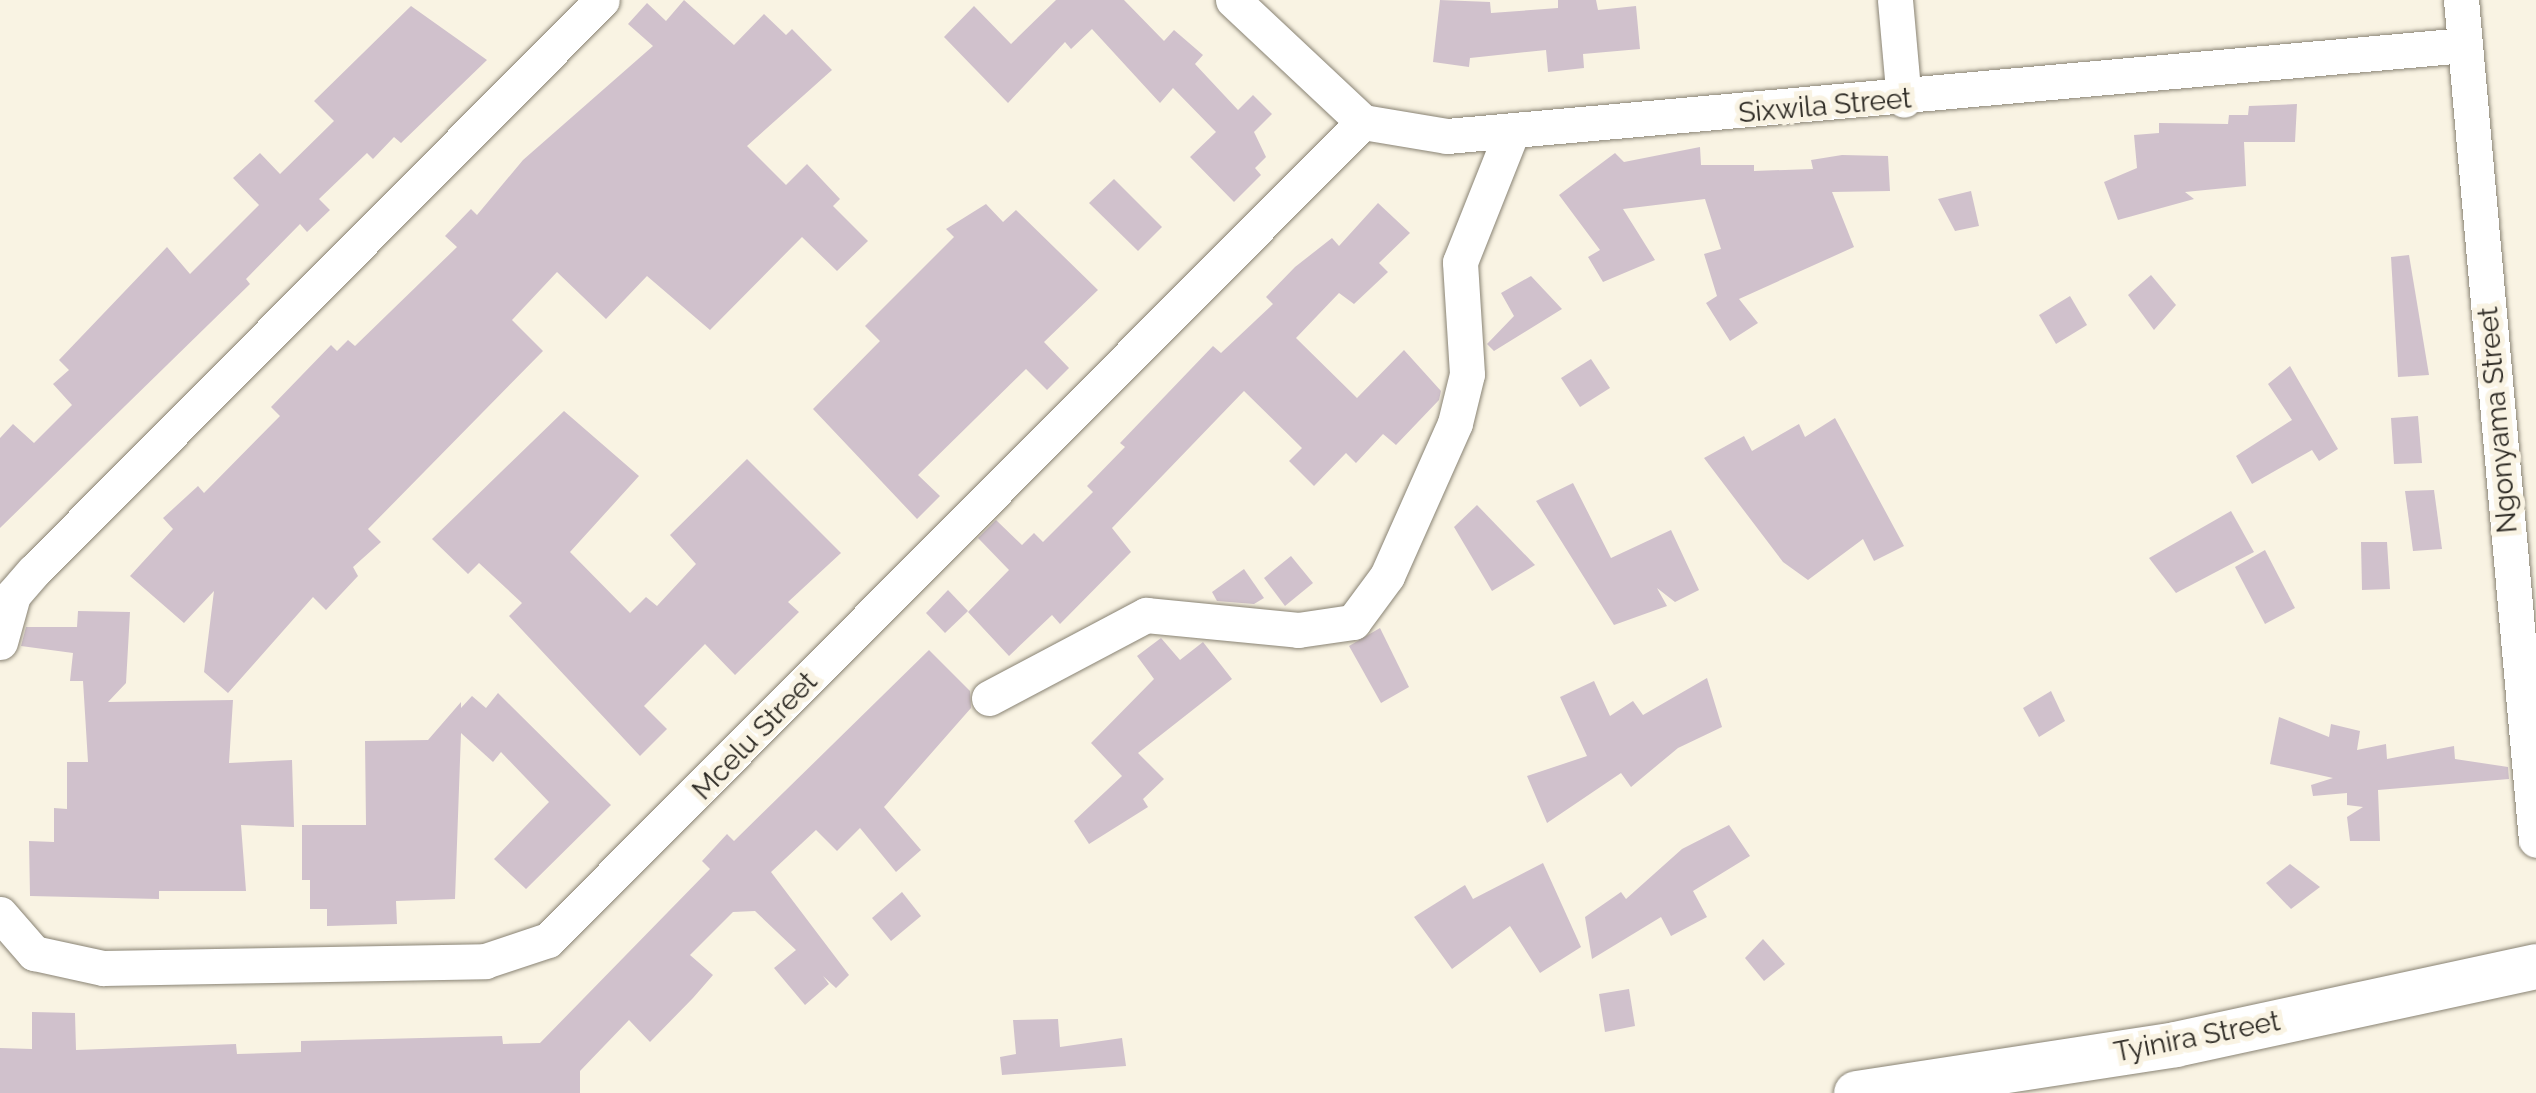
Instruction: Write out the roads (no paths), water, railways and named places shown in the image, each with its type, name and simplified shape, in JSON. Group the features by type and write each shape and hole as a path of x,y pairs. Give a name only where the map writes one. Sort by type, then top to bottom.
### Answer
{"street":[{"path":"0,642 14,595 34,571 602,0"},
{"path":"1233,0 1363,122"},
{"path":"1895,0 1904,100"},
{"name":"Ngonyama Street","path":"2461,0 2536,840"},
{"name":"Sixwila Street","path":"1363,122 1447,136 1904,100 2465,45"},
{"name":"Mcelu Street","path":"0,914 34,953 104,968 485,962 548,940 1363,122"},
{"path":"989,698 1146,616 1298,630 1354,622 1387,576 1455,422 1468,374 1460,262 1512,131"},
{"name":"Tyinira Street","path":"1856,1093 2175,1044 2536,966"}]}
